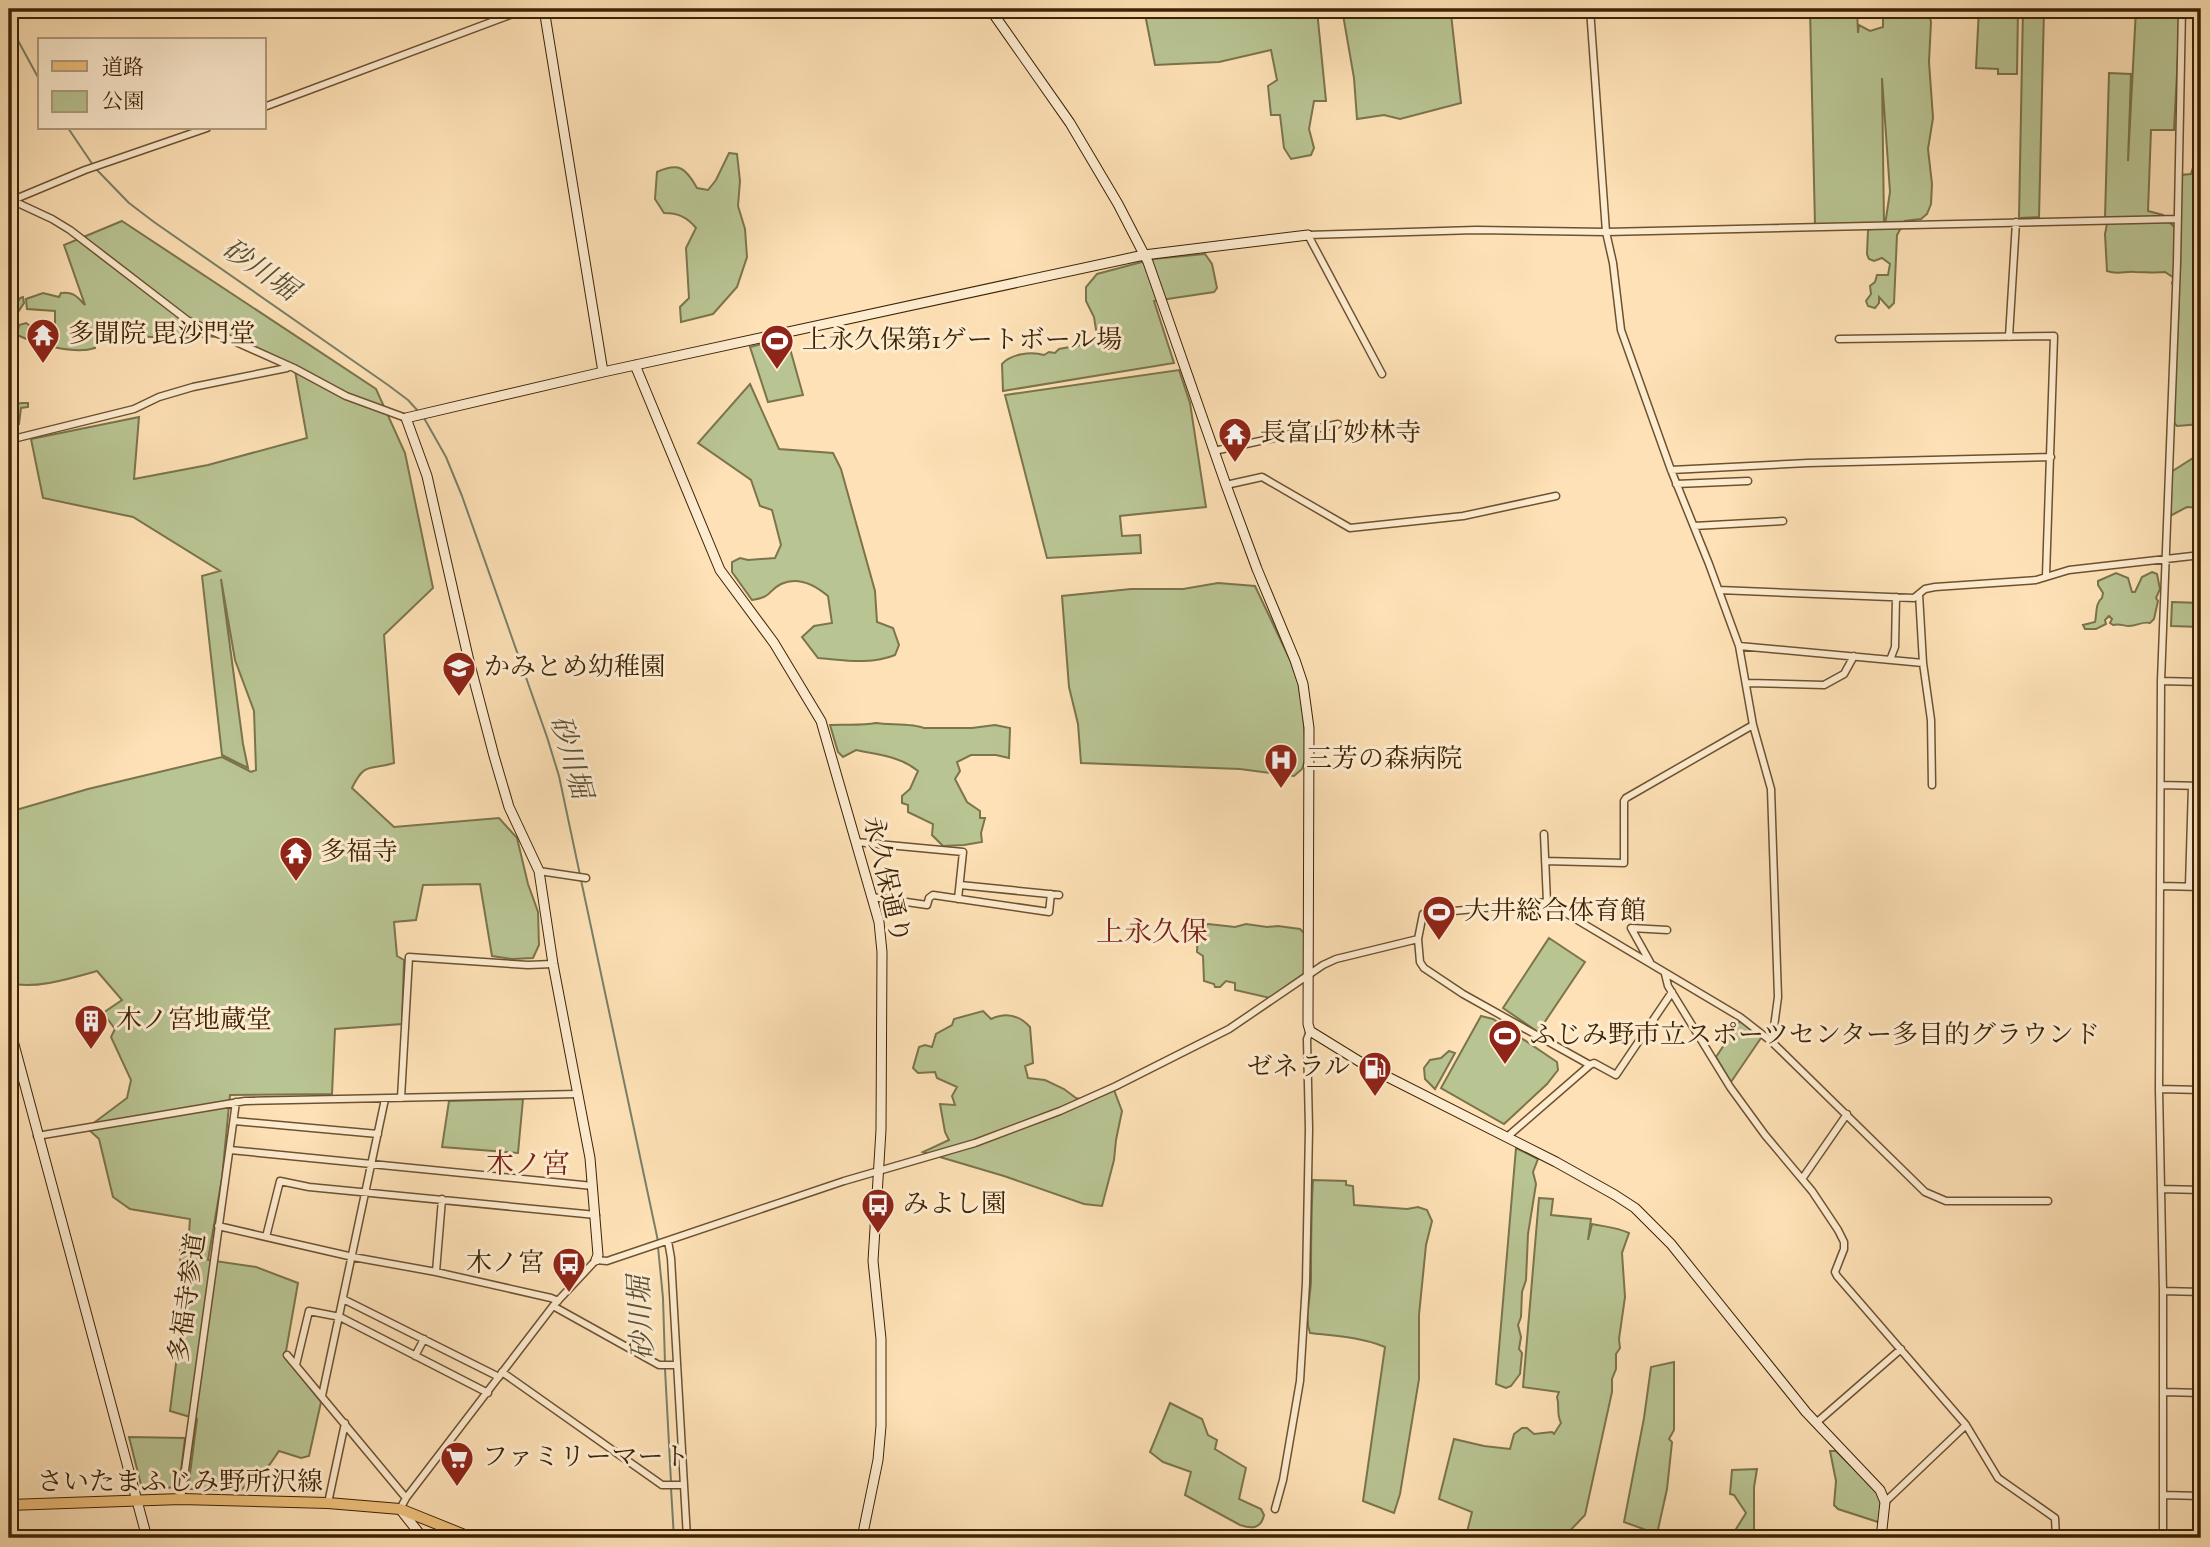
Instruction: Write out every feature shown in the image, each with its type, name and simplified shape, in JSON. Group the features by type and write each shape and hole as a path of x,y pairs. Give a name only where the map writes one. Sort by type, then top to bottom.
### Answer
{"main road":[{"name":"さいたまふじみ野所沢線","path":"9,1506 181,1499 328,1503 400,1509 472,1538"}],"street":[{"path":"266,106 526,9"},
{"path":"544,9 603,372"},
{"path":"990,9 1070,122 1144,255 1257,569 1296,660 1307,707 1310,1031 1307,1040 1309,1129 1301,1370 1296,1416 1275,1509"},
{"path":"1590,9 1606,232 1613,263 1621,330 1676,484 1739,646 1753,725 1770,789 1773,811 1778,997 1772,1042"},
{"path":"2164,1538 2164,1291 2159,1089 2161,681 2178,219 2182,9"},
{"path":"11,200 85,170 201,130"},
{"path":"11,200 70,230 187,320 346,396 410,417 603,372 1144,255 1308,235 1476,230 1606,232 2178,219"},
{"path":"2009,337 2016,222"},
{"path":"1308,235 1382,374"},
{"path":"1839,339 2054,336 2046,576"},
{"name":"永久保通り","path":"635,365 720,570 774,643 821,721 879,922 882,951 881,1130 873,1261 881,1339 881,1426 878,1460 862,1538"},
{"path":"9,440 134,409 159,397 193,387 289,368"},
{"path":"410,417 427,476 469,661 506,794 539,871 553,964 590,1158 598,1255 555,1304 406,1498 400,1509 423,1538"},
{"path":"1214,451 1338,424"},
{"path":"1671,470 1808,463 2051,457"},
{"path":"1226,485 1262,477 1350,528 1463,516 1556,496"},
{"path":"1676,484 1748,481"},
{"path":"1694,526 1783,521"},
{"path":"1719,590 1914,598 1925,589 1935,587 2036,580 2069,570 2201,555"},
{"path":"1919,594 1923,663 1931,720 1932,785"},
{"path":"1890,660 1895,647 1896,597"},
{"path":"1739,646 1923,663"},
{"path":"1747,683 1824,685 1844,674 1854,656"},
{"path":"2161,681 2201,682"},
{"path":"1545,861 1624,863 1626,797 1753,725"},
{"path":"2161,785 2201,786"},
{"path":"2189,886 2192,786"},
{"path":"1544,834 1547,902"},
{"path":"856,842 963,852 958,899"},
{"path":"539,871 586,878"},
{"path":"960,884 1059,895"},
{"path":"2161,886 2201,887"},
{"path":"872,897 927,905 933,895 1049,912 1051,894"},
{"path":"1590,1065 1463,994 1424,968 1420,962 1418,939 1423,914 1547,902 1740,1017 1772,1042 1925,1192 1946,1201 2048,1201"},
{"path":"1652,966 1631,928 1667,930"},
{"path":"596,1260 607,1261 649,1248 878,1170 975,1143 1060,1111 1229,1029 1308,973 1336,959 1418,939"},
{"path":"401,1098 409,957 528,965 553,964"},
{"path":"1665,974 1665,981 1730,1087 1825,1210 1844,1241 1844,1249 1835,1272 1837,1276 1966,1425 1998,1478 2055,1518 2056,1538"},
{"path":"1507,1137 1590,1065 1594,1063 1616,1075 1672,992"},
{"path":"9,1026 147,1538"},
{"path":"1310,1031 1370,1068 1615,1195 1647,1219 1671,1244 1816,1423 1880,1490 1885,1502 1881,1538"},
{"path":"2159,1089 2201,1090"},
{"path":"37,1136 236,1102 578,1094"},
{"path":"322,1396 385,1099"},
{"name":"多福寺参道","path":"181,1499 236,1102"},
{"path":"1802,1179 1847,1114"},
{"path":"234,1121 378,1134"},
{"path":"230,1150 593,1186"},
{"path":"266,1237 281,1181 309,1188 596,1215"},
{"path":"2161,1189 2201,1190"},
{"path":"436,1272 442,1199"},
{"path":"218,1226 353,1257 551,1297 555,1304 660,1365 676,1365"},
{"path":"667,1241 671,1258 687,1538"},
{"path":"2164,1291 2201,1292"},
{"path":"343,1299 501,1374 667,1487 684,1486"},
{"path":"296,1365 309,1311 340,1317 488,1393"},
{"path":"415,1356 424,1339"},
{"path":"1816,1423 1900,1349"},
{"path":"287,1355 406,1498"},
{"path":"2164,1392 2201,1393"},
{"path":"328,1503 345,1423"},
{"path":"1885,1502 1966,1425"},
{"path":"2163,1495 2201,1496"}],"green space":[{"path":"1144,9 1321,9 1317,10 1326,101 1314,101 1309,129 1314,148 1311,155 1291,159 1284,148 1280,115 1271,115 1268,86 1277,80 1271,50 1219,62 1155,65"},
{"path":"1342,9 1459,9 1451,14 1461,103 1400,119 1384,115 1357,119 1354,78"},
{"path":"1810,9 1857,9 1858,33 1859,25 1870,31 1883,27 1883,9 1928,9 1931,22 1929,62 1933,118 1928,149 1931,204 1927,214 1921,219 1905,221 1897,235 1894,303 1889,308 1879,297 1875,308 1868,306 1866,301 1871,294 1870,286 1877,275 1888,275 1890,264 1882,258 1874,261 1869,259 1867,254 1868,230 1885,225 1890,192 1882,78 1884,224 1815,225"},
{"path":"1979,9 2018,9 2017,74 1998,74 1998,69 1976,68"},
{"path":"2023,9 2044,9 2039,217 2019,218"},
{"path":"2136,9 2179,9 2174,130 2151,130 2148,211 2163,215 2176,229 2181,229 2181,175 2191,174 2194,164 2201,158 2201,424 2177,426 2173,421 2179,301 2172,283 2174,278 2165,272 2107,271 2105,234 2108,219 2105,218 2109,73 2131,74 2128,161"},
{"path":"729,153 737,154 740,181 738,206 745,229 747,257 737,287 713,314 681,322 680,307 689,298 686,248 696,228 682,216 664,213 655,199 657,172 676,167 689,176 697,188 708,190"},
{"path":"122,221 376,389 405,453 433,588 384,635 394,763 364,770 352,788 394,827 499,818 517,838 538,912 539,945 533,958 492,956 480,884 423,885 416,920 394,922 397,956 404,960 402,1024 335,1029 332,1094 230,1095 222,1178 208,1260 256,1267 298,1283 285,1357 321,1402 309,1456 301,1458 279,1451 270,1464 241,1490 188,1489 197,1419 170,1411 186,1284 181,1284 180,1250 188,1247 190,1219 130,1209 113,1197 99,1139 87,1128 127,1098 131,1080 111,1037 115,1029 103,1013 122,1000 97,971 41,984 9,983 9,812 88,789 222,757 251,772 256,770 254,711 235,660 221,579 248,768 222,755 202,576 220,571 133,517 43,498 31,439 139,417 134,479 208,465 307,438 294,365 229,336 181,338 96,335 95,348 77,350 45,345 17,335 19,325 26,323 35,329 55,328 55,311 27,309 26,299 43,293 59,297 61,293 69,293 85,305 64,245"},
{"path":"1205,254 1212,264 1217,288 1214,292 1154,301 1174,363 1003,391 1002,364 1011,358 1027,353 1055,353 1059,349 1098,342 1094,317 1086,301 1086,287 1097,274 1153,259"},
{"path":"23,297 24,303 14,318 9,318 9,298 17,303"},
{"name":"上永久保第1ゲートボール場","path":"787,338 803,395 768,402 750,347"},
{"path":"1179,370 1190,403 1206,507 1120,516 1122,536 1140,535 1141,553 1047,558 1005,395"},
{"path":"750,384 779,449 833,453 841,469 875,591 877,622 893,628 899,645 895,655 867,661 818,658 802,637 814,626 832,623 828,596 812,585 794,581 781,584 767,595 752,600 732,572 732,562 740,558 775,558 781,545 772,510 760,506 751,480 698,443"},
{"path":"28,403 28,407 21,408 19,424 9,424 10,405"},
{"path":"2201,453 2201,508 2187,507 2170,516 2171,472"},
{"path":"2152,572 2157,574 2160,589 2156,598 2158,601 2154,619 2150,623 2113,625 2109,616 2105,620 2106,624 2096,629 2085,629 2083,625 2095,622 2097,606 2102,598 2103,593 2098,581 2116,573 2128,578 2132,592 2135,592 2142,577"},
{"path":"1218,583 1255,586 1291,662 1302,692 1306,757 1302,769 1294,776 1240,769 1081,763 1078,724 1069,687 1062,596 1131,589 1183,589"},
{"path":"2172,602 2201,603 2201,627 2171,626"},
{"path":"876,723 924,728 995,725 1010,728 1009,758 971,755 957,762 960,771 955,779 967,802 980,811 980,818 985,818 981,833 982,842 943,846 932,835 933,824 908,812 908,805 902,803 902,796 910,789 918,771 911,766 888,757 856,750 843,757 838,752 830,725"},
{"path":"1208,924 1300,929 1305,934 1306,972 1270,998 1235,990 1235,983 1226,981 1220,987 1215,987 1214,984 1204,981 1203,956 1197,952 1198,931"},
{"path":"1549,938 1585,962 1538,1032 1503,1008"},
{"path":"983,1011 991,1019 1012,1016 1030,1027 1033,1063 1025,1066 1028,1078 1045,1080 1076,1098 1090,1101 1114,1090 1122,1111 1114,1160 1102,1206 1084,1204 923,1152 949,1140 940,1104 955,1105 952,1096 957,1087 937,1078 935,1072 918,1073 913,1068 919,1047 932,1047 936,1034 952,1025 954,1019"},
{"name":"ふじみ野市⽴スポーツセンター多⽬的グラウンド","path":"1481,1016 1493,1019 1557,1062 1558,1070 1547,1084 1504,1124 1441,1088"},
{"path":"1740,1021 1761,1038 1731,1082 1716,1057"},
{"path":"1449,1051 1455,1053 1435,1089 1425,1079 1424,1068 1430,1060 1441,1058"},
{"path":"523,1099 518,1153 442,1147 449,1101"},
{"path":"1516,1148 1538,1159 1533,1172 1536,1184 1528,1234 1526,1280 1518,1325 1521,1337 1519,1349 1522,1353 1520,1374 1511,1386 1506,1388 1496,1384"},
{"path":"1313,1180 1346,1181 1346,1185 1353,1186 1354,1205 1407,1209 1418,1207 1427,1210 1432,1221 1426,1245 1419,1315 1419,1379 1400,1494 1394,1513 1363,1501 1385,1347 1357,1339 1310,1333 1308,1327"},
{"path":"1539,1198 1553,1199 1551,1215 1591,1219 1588,1240 1592,1224 1629,1233 1622,1253 1625,1297 1620,1348 1616,1354 1612,1392 1585,1515 1563,1538 1478,1538 1467,1532 1472,1512 1439,1499 1454,1439 1510,1449 1514,1434 1522,1428 1527,1428 1534,1434 1554,1434 1561,1423 1557,1397 1559,1392 1523,1387"},
{"path":"1674,1362 1674,1430 1669,1439 1672,1442 1667,1489 1657,1534 1624,1522 1651,1367"},
{"path":"1170,1403 1202,1419 1208,1435 1217,1440 1215,1449 1246,1468 1239,1499 1261,1509 1264,1515 1258,1525 1240,1525 1185,1495 1191,1472 1163,1462 1150,1452"},
{"path":"129,1437 185,1438 179,1487 148,1489 141,1485"},
{"path":"1830,1451 1836,1451 1879,1493 1882,1508 1878,1522 1838,1509 1834,1505 1836,1481"},
{"path":"1757,1469 1754,1487 1754,1538 1736,1538 1736,1529 1746,1513 1734,1495 1730,1494 1732,1470"}],"waterway":[{"name":"砂川堀","path":"9,24 38,77"},
{"name":"砂川堀","path":"69,130 93,165"},
{"name":"砂川堀","path":"96,169 129,203 154,222 388,385 418,411"},
{"name":"砂川堀","path":"424,418 446,457 462,496 547,737 559,776 580,875"},
{"name":"砂川堀","path":"581,880 658,1241"},
{"name":"砂川堀","path":"658,1247 665,1363"},
{"name":"砂川堀","path":"665,1369 671,1482"},
{"name":"砂川堀","path":"671,1488 674,1538"}],"place":[{"name":"多聞院 毘沙門堂","path":"43,365"},
{"name":"上永久保第1ゲートボール場","path":"777,371"},
{"name":"長富山 妙林寺","path":"1235,464"},
{"name":"かみとめ幼稚園","path":"459,698"},
{"name":"三芳の森病院","path":"1281,790"},
{"name":"多福寺","path":"296,883"},
{"name":"大井総合体育館","path":"1439,942"},
{"name":"木ノ宮地蔵堂","path":"91,1051"},
{"name":"ふじみ野市⽴スポーツセンター多⽬的グラウンド","path":"1505,1066"},
{"name":"ゼネラル","path":"1375,1098"},
{"name":"みよし園","path":"878,1235"},
{"name":"木ノ宮","path":"569,1294"},
{"name":"ファミリーマート","path":"457,1488"}],"district":[{"name":"上永久保","path":"1152,934"},
{"name":"木ノ宮","path":"528,1166"}]}
